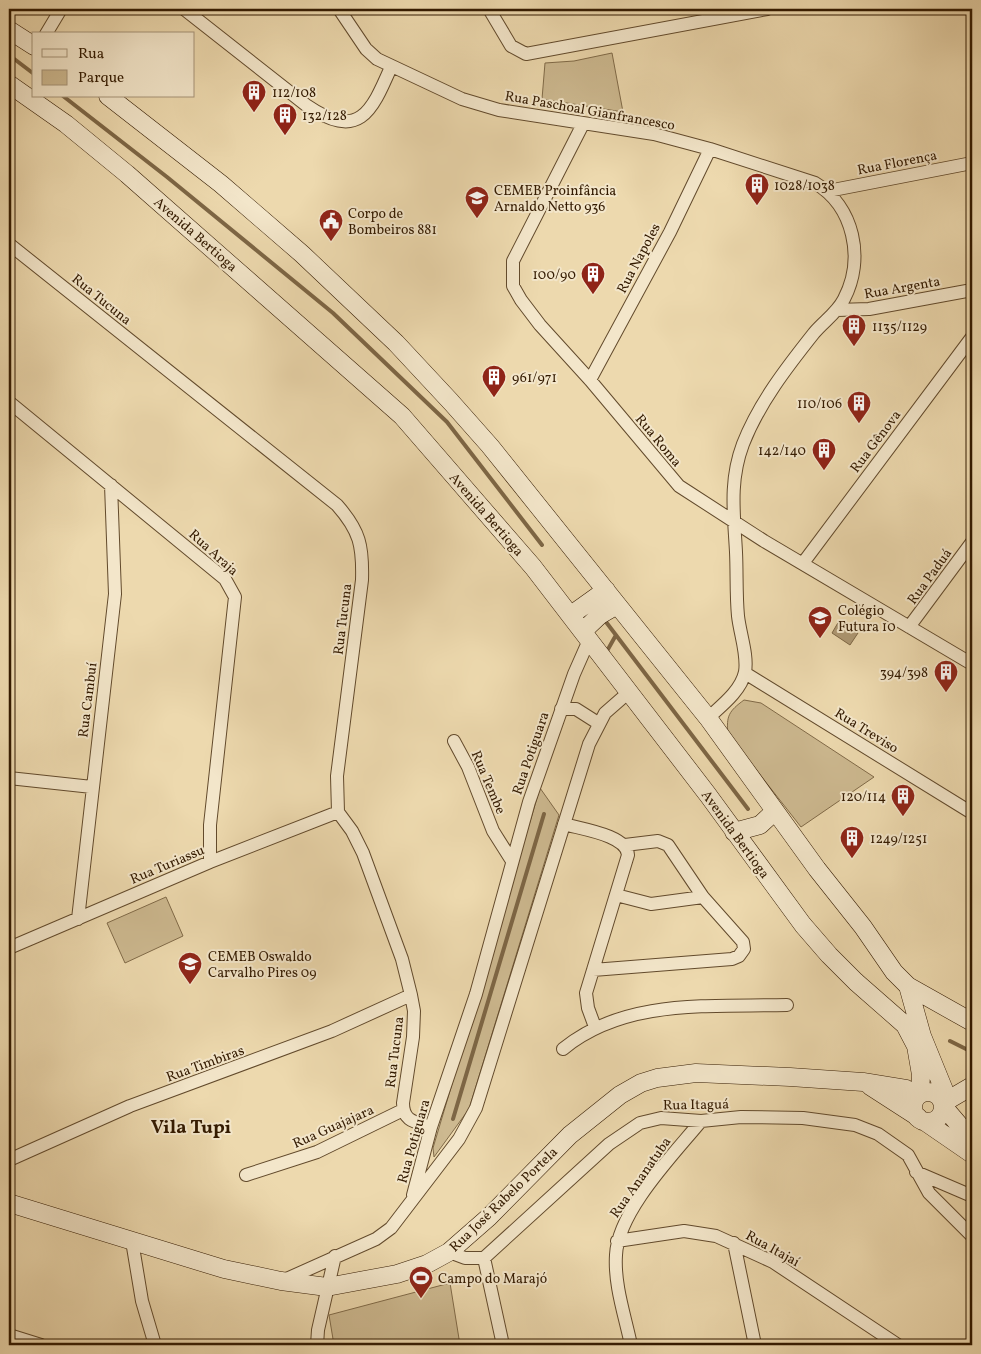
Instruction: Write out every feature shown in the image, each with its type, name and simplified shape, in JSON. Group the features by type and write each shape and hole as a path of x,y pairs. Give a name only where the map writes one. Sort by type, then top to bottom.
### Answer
{"street":[{"path":"47,32 61,9"},
{"path":"184,9 306,105 321,115 334,120 353,120 364,116 374,106 391,67"},
{"name":"Rua Paschoal Gianfrancesco","path":"339,9 366,49 391,67 462,98 499,110 654,134 710,149 815,183 828,191 844,210 853,240 853,263 849,287 837,310 816,331 765,399 744,442 735,467 733,490 738,615 746,660 745,673"},
{"path":"489,9 511,46 526,54 767,9"},
{"path":"9,30 32,45"},
{"name":"Avenida Bertioga","path":"9,84 66,124 127,174 402,416 502,531 571,615 829,955 856,982 894,1013 904,1024 916,1046 921,1075 919,1096"},
{"path":"111,98 221,184 302,254 396,343 490,446 708,718 817,869 864,927 894,972 908,986 972,1022"},
{"name":"Rua Roma","path":"583,124 517,250 511,276 513,286 530,313 590,380 679,486 735,523 972,664"},
{"name":"Rua Napoles","path":"590,380 670,232 710,149"},
{"name":"Rua Florença","path":"828,191 972,163"},
{"name":"Rua Tucuna","path":"9,244 336,505 351,521 359,537 362,556 362,580 337,776 338,812 352,831 362,853 402,959 411,995 414,1011 413,1038 403,1110"},
{"name":"Rua Argenta","path":"837,310 869,308 972,290"},
{"name":"Rua Gênova","path":"802,563 972,337"},
{"name":"Rua Araja","path":"9,402 224,579 235,597 210,825 210,862"},
{"name":"Rua Cambuí","path":"78,919 115,594 111,485"},
{"name":"Rua Paduá","path":"909,627 972,542"},
{"path":"571,615 606,590"},
{"path":"586,636 600,615 617,605"},
{"name":"Rua Potiguara","path":"412,1202 431,1127 476,994 529,802 586,636"},
{"path":"708,718 738,688 745,673"},
{"name":"Rua Treviso","path":"745,673 972,813"},
{"name":"Rua Potiguara","path":"412,1202 459,1139 476,1108 564,824 598,723 613,704 629,692"},
{"path":"561,709 576,709 598,723"},
{"name":"Rua Tembe","path":"454,741 468,767 493,831 512,861"},
{"path":"9,778 92,787"},
{"path":"734,832 760,825 775,811"},
{"name":"Rua Turiassu","path":"9,948 210,862 338,812"},
{"path":"564,824 614,838 626,845 663,841 668,844 703,897 743,942 744,949 739,956 732,959 593,970"},
{"path":"595,1027 586,999 628,855 626,845"},
{"path":"616,894 651,904 703,897"},
{"path":"908,986 922,1036 944,1090 937,1118 921,1119"},
{"name":"Rua Timbiras","path":"9,1160 130,1106 332,1031 411,995"},
{"path":"563,1049 579,1036 610,1021 663,1009 788,1005"},
{"name":"Rua José Rabelo Portela","path":"9,1203 224,1269 280,1282 327,1286 397,1274 427,1264 449,1252 489,1217 570,1135 620,1095 641,1083 657,1078 696,1073 863,1082 906,1089 919,1096"},
{"path":"863,1082 972,1154"},
{"path":"942,1103 972,1086"},
{"path":"921,1119 914,1105 919,1096 930,1092 942,1103 972,1140"},
{"path":"403,1110 409,1120 431,1127"},
{"name":"Rua Guajajara","path":"246,1175 316,1152 403,1110"},
{"name":"Rua Itaguá","path":"484,1258 532,1212 626,1131 640,1123 662,1118 701,1121 741,1118 803,1118 854,1125 878,1134 908,1155 929,1193 972,1236"},
{"name":"Rua Ananatuba","path":"631,1345 617,1279 617,1241 622,1226 631,1210 701,1121"},
{"path":"916,1172 972,1196"},
{"path":"280,1282 376,1239 391,1228 412,1202"},
{"name":"Rua Itajaí","path":"617,1241 684,1231 703,1232 734,1243 773,1262 894,1344"},
{"path":"132,1241 142,1301 155,1345"},
{"path":"734,1243 755,1345"},
{"path":"449,1252 465,1258 484,1258 503,1345"},
{"path":"317,1345 327,1286 335,1256"},
{"path":"15,1339 41,1345"}],"green space":[{"path":"612,53 623,112 542,99 545,63 574,61"},
{"path":"744,700 761,703 874,777 801,827 728,734 728,718 735,707"},
{"path":"540,788 559,815 469,1109 434,1157 433,1148"},
{"path":"166,897 183,936 125,963 107,923"},
{"name":"Campo do Marajó","path":"450,1283 460,1345 334,1345 329,1315"}],"shaded area":[{"path":"839,621 858,633 850,645 832,633"}],"waterway":[{"path":"9,55 32,72"},
{"path":"66,98 167,177 333,313 447,422 542,545"},
{"path":"603,618 748,809"},
{"path":"607,651 616,635"},
{"path":"453,1119 544,814"},
{"path":"950,1041 972,1052"}],"place":[{"name":"112/108","path":"254,113"},
{"name":"132/128","path":"285,136"},
{"name":"1028/1038","path":"757,206"},
{"name":"CEMEB Proinfância Arnaldo Netto 936","path":"477,219"},
{"name":"Corpo de Bombeiros 881","path":"331,242"},
{"name":"100/90","path":"593,295"},
{"name":"1135/1129","path":"854,347"},
{"name":"961/971","path":"494,398"},
{"name":"110/106","path":"859,424"},
{"name":"142/140","path":"824,471"},
{"name":"Colégio Futura 10","path":"820,639"},
{"name":"394/398","path":"946,693"},
{"name":"120/114","path":"903,817"},
{"name":"1249/1251","path":"852,859"},
{"name":"CEMEB Oswaldo Carvalho Pires 09","path":"190,985"},
{"name":"Campo do Marajó","path":"421,1299"}],"district":[{"name":"Vila Tupi","path":"191,1126"}]}
